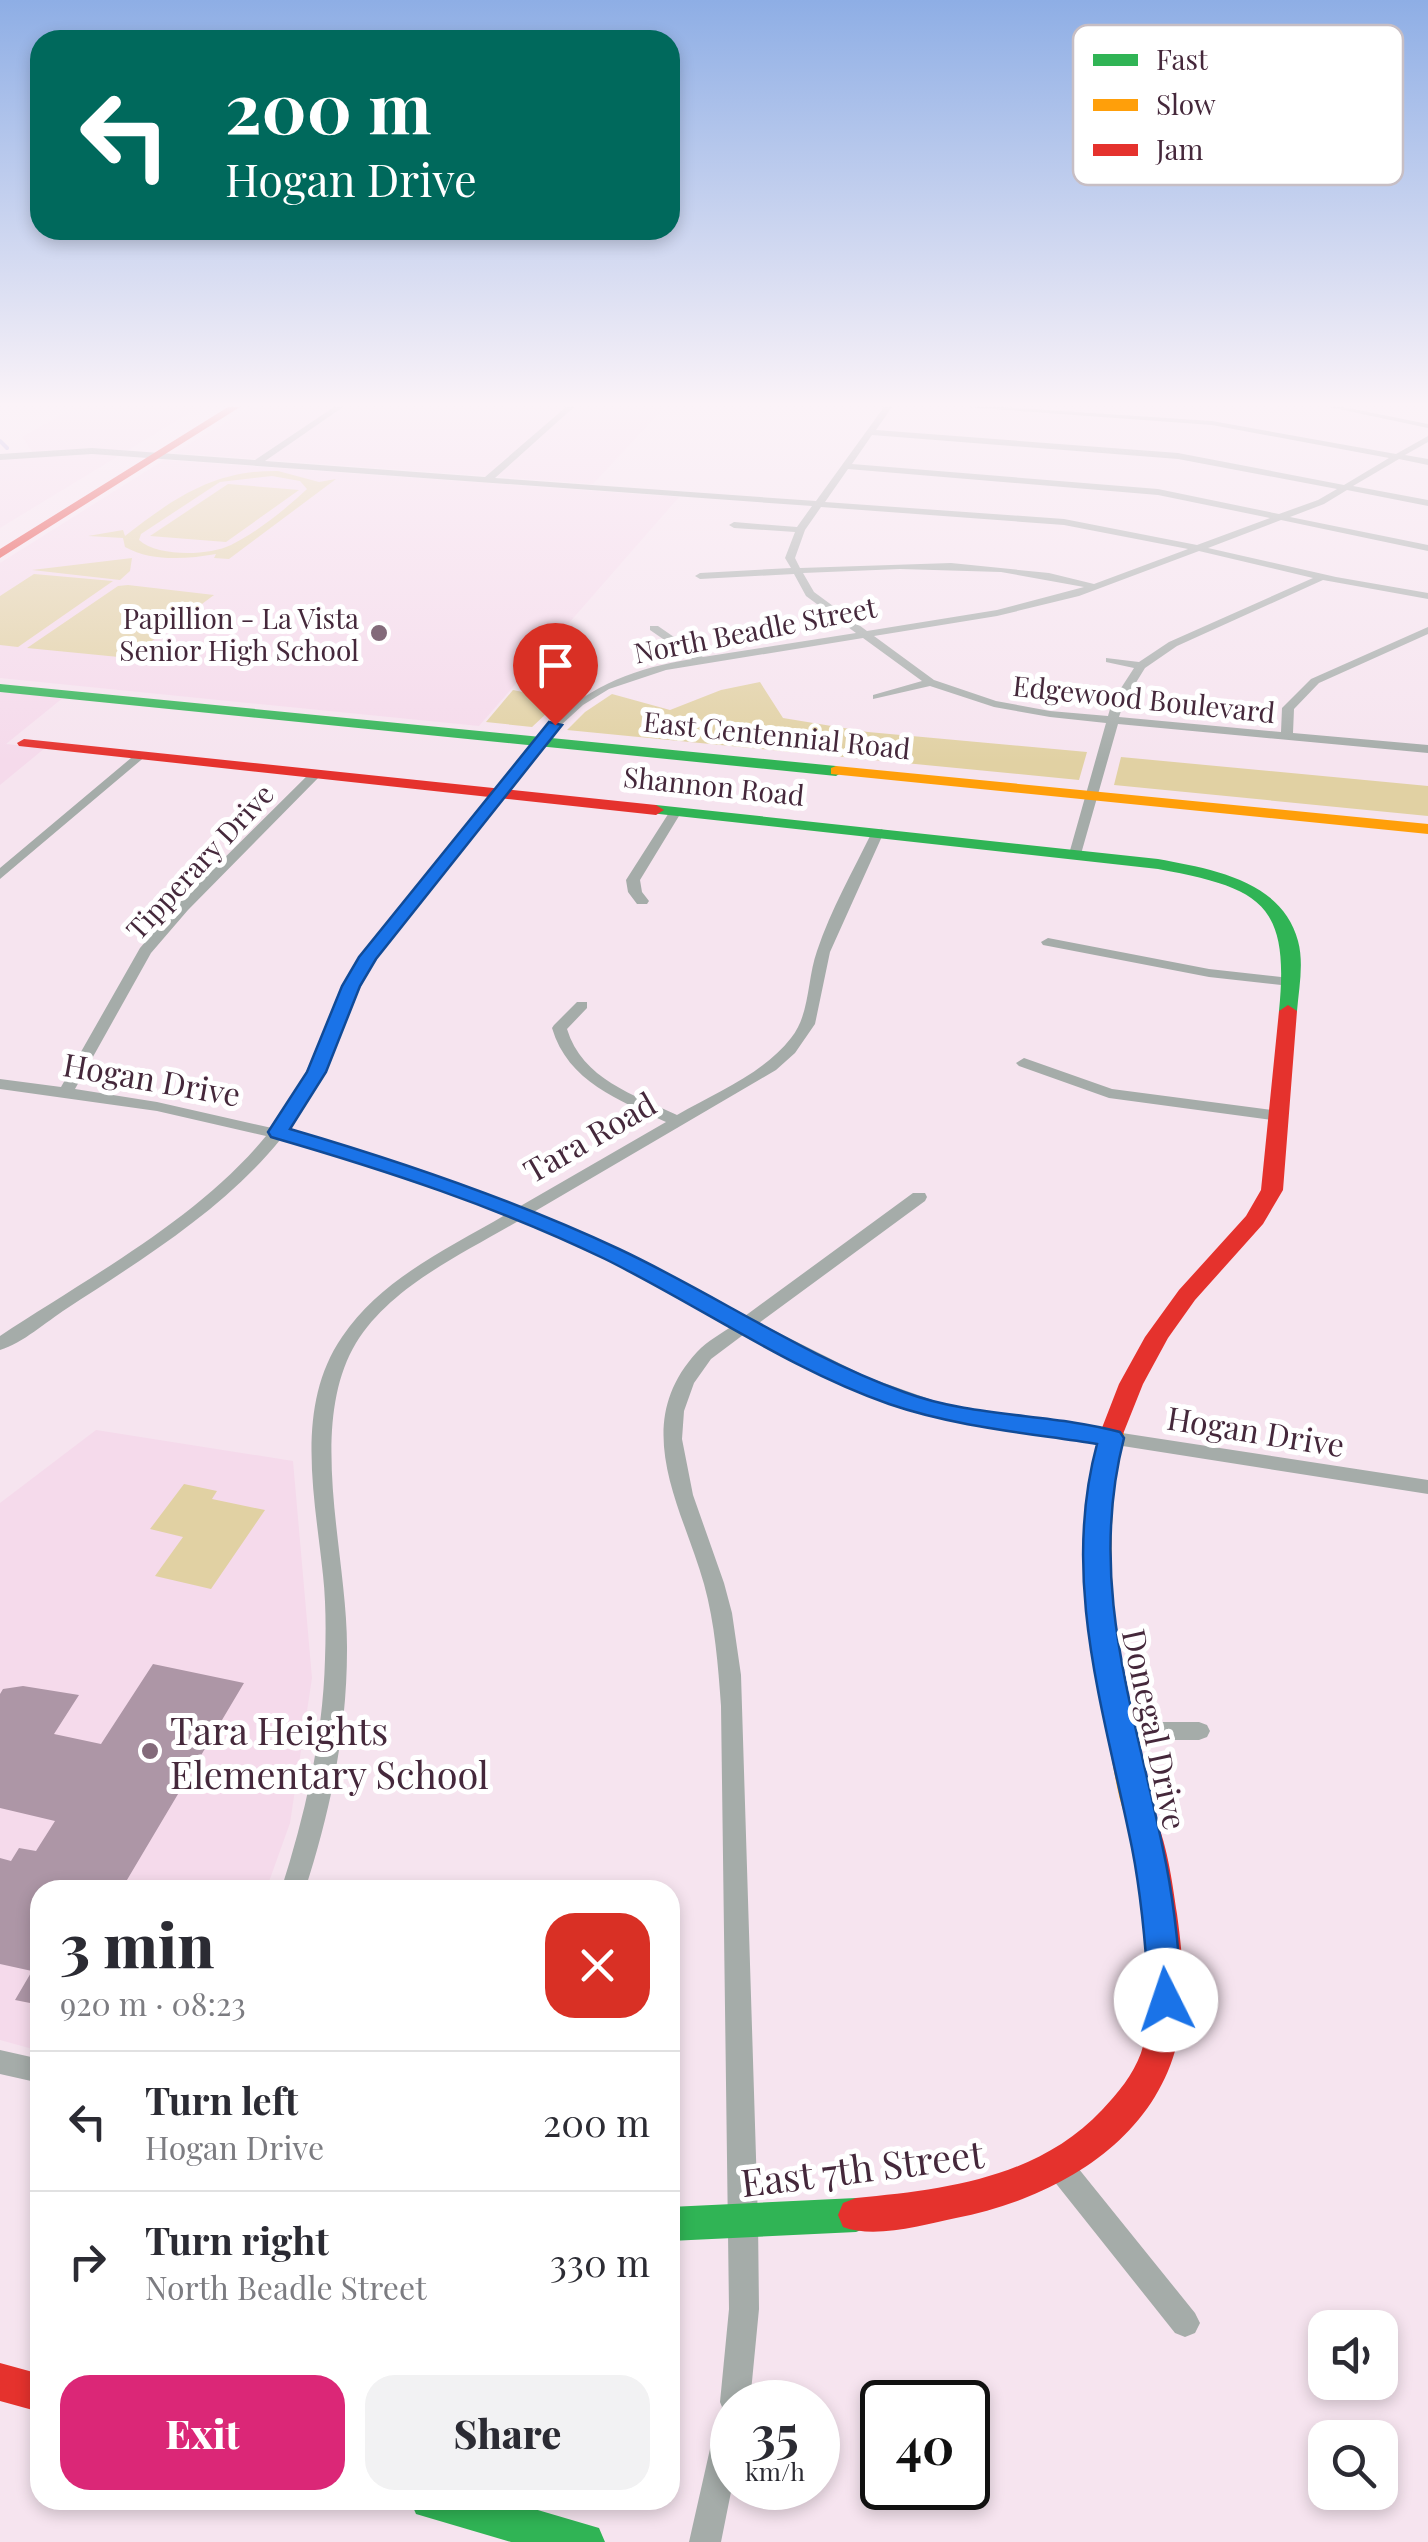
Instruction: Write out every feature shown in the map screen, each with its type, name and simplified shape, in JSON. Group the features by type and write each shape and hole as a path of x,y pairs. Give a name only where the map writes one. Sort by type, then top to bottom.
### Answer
{"street":[{"path":"0,540 25,526"},
{"path":"0,554 42,526"},
{"path":"742,526 800,530"},
{"path":"795,572 790,558 803,526"},
{"path":"1088,526 1319,579 1428,596"},
{"name":"North Beadle Street","path":"0,1344 234,1180 278,1132 316,1072 351,986 368,957 540,742 579,703 605,687 698,659 997,614 1096,587 1258,526"},
{"path":"1316,526 1428,548"},
{"path":"700,576 997,566 1034,570 1096,587"},
{"name":"Edgewood Boulevard","path":"795,572 810,594 930,682 1008,707 1428,749"},
{"path":"1075,854 1127,682 1173,644 1319,579"},
{"path":"654,628 698,659"},
{"path":"1287,736 1288,708 1315,681 1428,630"},
{"path":"1110,660 1142,666"},
{"path":"877,697 930,682"},
{"name":"East Centennial Road","path":"0,688 1428,829"},
{"name":"Shannon Road","path":"24,743 1158,864"},
{"path":"0,875 141,755"},
{"name":"Tipperary Drive","path":"65,1092 145,951 183,907 318,774"},
{"path":"642,901 635,892 634,880 676,810"},
{"name":"Tara Road","path":"296,1880 319,1787 335,1690 335,1584 319,1443 329,1382 347,1344 394,1290 517,1213 771,1066 799,1044 813,1019 822,953 878,832"},
{"name":"Donegal Drive","path":"1060,2168 1110,2129 1143,2086 1162,2031 1166,2000 1161,1927 1101,1640 1094,1547 1099,1486 1124,1400 1162,1331 1188,1294 1262,1214 1272,1190 1290,982 1293,941 1285,920 1272,906 1224,880 1158,864"},
{"path":"1048,942 1173,967 1290,982"},
{"path":"582,1005 559,1028 571,1058 604,1084 676,1120"},
{"path":"1024,1062 1110,1093 1279,1116"},
{"name":"Hogan Drive","path":"0,1084 65,1092 278,1132 395,1166 614,1255 834,1373 898,1399 950,1414 1428,1487"},
{"path":"737,2380 744,2309 744,2221 730,1677 715,1587 670,1437 676,1399 704,1355 919,1198"},
{"path":"1121,1731 1200,1731"},
{"path":"0,2062 30,2069"},
{"path":"1060,2168 1184,2323"},
{"name":"East 7th Street","path":"680,2224 952,2202 1023,2183 1060,2168"},
{"path":"0,2382 30,2390"},
{"path":"448,2510 480,2528 585,2542"},
{"path":"706,2542 713,2510"}],"shaded area":[{"path":"60,526 654,526 479,726 0,678 0,563"},
{"path":"139,526 154,526 139,540 147,546 197,553 221,549 263,526 274,526 229,559 214,558 216,554 158,557 125,547 123,538 88,536 123,530 125,536"},
{"path":"166,526 249,526 226,542 150,536"},
{"path":"132,558 130,571 120,580 32,570"},
{"path":"34,574 113,581 18,647 0,645 0,596"},
{"path":"118,586 214,595 129,658 27,648"},
{"path":"760,682 783,718 868,732 1087,752 1079,780 567,730 612,694 670,710 721,690"},
{"path":"513,690 561,700 532,727 486,722"},
{"path":"0,692 64,697 6,744 45,748 0,785"},
{"path":"1121,757 1428,786 1428,816 1114,785"},
{"name":"Tara Heights Elementary School","path":"96,1430 293,1461 312,1678 290,1823 270,1880 30,1880 30,2048 0,2040 0,1503"},
{"path":"184,1484 217,1491 212,1499 265,1510 211,1589 155,1576 183,1537 150,1529"}],"building":[{"name":"Tara Heights Elementary School","path":"153,1664 244,1683 127,1880 30,1880 30,1971 0,1964 0,1858 11,1861 19,1848 36,1851 55,1821 0,1808 0,1694 3,1689 23,1686 79,1695 54,1734 101,1744"},
{"name":"Tara Heights Elementary School","path":"30,1974 30,2003 15,2000"}],"traffic: fast":[{"path":"0,688 836,771"},
{"path":"656,810 1158,864 1218,877 1256,894 1283,922 1292,959 1288,1011"},
{"path":"680,2224 856,2215"},
{"path":"467,2510 585,2542"}],"traffic: slow":[{"path":"836,771 1428,829"},
{"path":"1112,1433 1101,1481 1097,1578 1109,1675 1141,1819"}],"traffic: jam":[{"path":"0,554 45,526"},
{"path":"24,743 656,810"},
{"path":"1112,1433 1131,1384 1157,1337 1187,1295 1255,1219 1272,1190 1288,1011"},
{"path":"856,2215 969,2199 1040,2175 1103,2134 1129,2105 1158,2052 1165,2016 1163,1931 1141,1819"},
{"path":"0,2382 30,2390"}],"place":[{"name":"Papillion - La Vista Senior High School","path":"379,633"},
{"name":"Tara Heights Elementary School","path":"150,1751"}],"route":[{"path":"555,725 368,957 351,986 316,1072 278,1132 395,1166 531,1218 614,1255 834,1373 898,1399 950,1414 1112,1438 1099,1486 1094,1547 1101,1640 1148,1850 1161,1927 1166,2000"}]}
